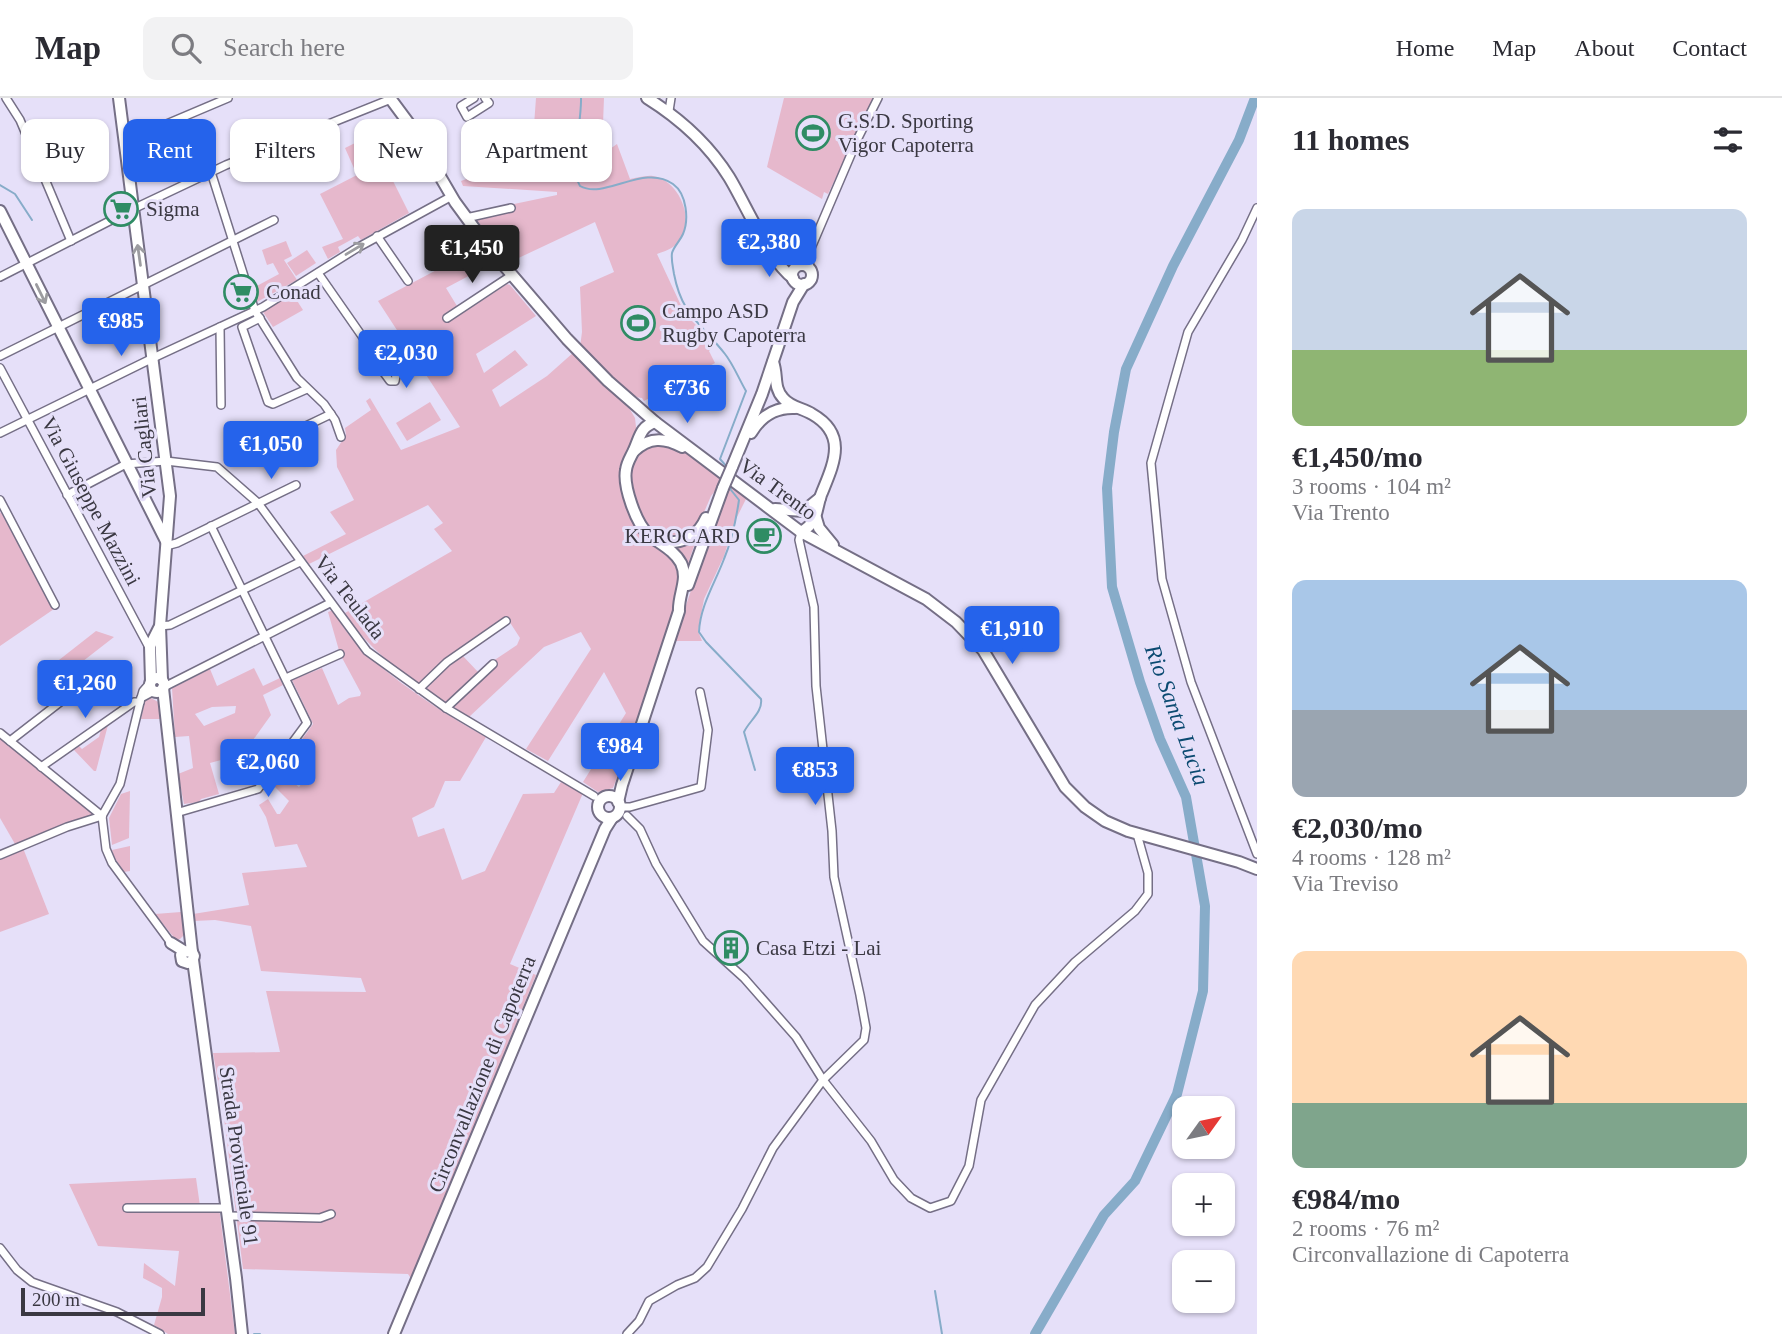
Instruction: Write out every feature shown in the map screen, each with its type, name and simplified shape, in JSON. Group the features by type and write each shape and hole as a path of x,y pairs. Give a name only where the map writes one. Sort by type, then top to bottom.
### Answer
{"street":[{"path":"6,98 20,120 71,241"},
{"name":"Via Cagliari","path":"119,98 123,133"},
{"path":"178,119 228,98"},
{"path":"216,170 391,98"},
{"name":"Via Trento","path":"391,98 466,218 567,339 616,389 655,422 769,508 802,532 926,599 956,622 983,650 1065,787 1085,807 1105,821 1141,835 1257,869"},
{"path":"474,98 461,106 467,117 489,103 485,98"},
{"path":"648,98 669,111 727,174 779,266 800,274"},
{"path":"669,111 671,98"},
{"path":"678,614 721,493 773,362 800,274 878,98"},
{"name":"Via Cagliari","path":"129,182 170,496 160,626 151,666 155,688"},
{"path":"0,278 190,182"},
{"path":"214,182 257,314 307,389 331,414 341,437"},
{"path":"307,389 273,404 268,402 242,327 257,314 377,236 452,197"},
{"path":"466,218 511,208"},
{"path":"1257,208 1242,240 1188,332 1151,463 1162,579 1191,682 1257,854"},
{"path":"0,211 166,544 177,543 296,485"},
{"path":"0,356 274,220"},
{"path":"377,236 408,281"},
{"path":"318,273 380,362"},
{"path":"447,318 512,275"},
{"path":"0,432 220,327 257,314"},
{"path":"220,327 221,405"},
{"path":"773,362 776,388 782,397 819,419 827,428 835,447 834,468 820,498 816,518 811,526 802,532"},
{"name":"Via Giuseppe Mazzini","path":"0,368 67,495 155,645"},
{"path":"616,389 618,395 633,408 641,430 626,468 626,483 638,522 675,555 684,572 685,581 678,603 678,614"},
{"path":"742,442 769,413 787,408 801,409"},
{"path":"285,436 331,414"},
{"path":"641,430 655,422"},
{"path":"634,452 654,434 655,422"},
{"path":"649,440 665,440 700,454"},
{"name":"Via Teulada","path":"126,464 166,461 217,467 258,503 368,651 446,708 611,807"},
{"path":"67,495 126,464"},
{"path":"657,541 678,542 695,535 721,493"},
{"path":"627,1334 639,1321 649,1301 695,1278 707,1267 742,1209 773,1148 823,1080 864,1040 866,1028 834,877 817,686 814,607 799,540 804,511 820,498"},
{"path":"0,500 55,605"},
{"path":"769,508 804,511"},
{"path":"816,518 824,536 839,553"},
{"path":"176,813 260,787 307,724 211,526"},
{"path":"160,626 170,625 300,562"},
{"path":"41,767 155,688 265,637 330,603"},
{"name":"Circonvallazione di Capoterra","path":"394,1334 605,829 678,614"},
{"path":"419,689 447,662 506,621"},
{"name":"Via Cagliari","path":"155,645 155,688"},
{"path":"286,678 340,654"},
{"path":"446,708 493,664"},
{"path":"10,741 77,689 74,685"},
{"path":"155,688 166,706 187,951"},
{"path":"155,688 120,784 102,816 106,849 112,863 171,943 187,951"},
{"path":"611,807 631,807 701,787 708,730 700,692"},
{"path":"0,733 102,816"},
{"path":"611,807 640,829 656,864 703,941 744,978 796,1037 823,1080 871,1141 894,1180 911,1198 930,1208 951,1201 969,1166 981,1100 1035,1005 1075,962 1135,911 1148,894 1148,873 1141,835"},
{"path":"0,855 55,831 102,816"},
{"path":"171,943 182,944 187,951"},
{"name":"Strada Provinciale 91","path":"187,951 196,989 243,1332"},
{"path":"127,1208 320,1218 331,1214"},
{"path":"0,1248 17,1270 32,1282 117,1312 160,1334"}],"shaded area":[{"path":"536,98 604,98 603,119 534,119"},
{"name":"G.S.D. Sporting Vigor Capoterra","path":"784,98 874,98 828,194 824,192 822,199 767,167"},
{"path":"354,144 354,168 345,148"},
{"path":"617,144 630,179 653,176 663,180 672,187 684,206 685,229 681,239 671,248 657,254 685,314 715,344 709,351 715,363 644,401 626,392 580,347 580,287 614,272 595,222 510,262 471,213 557,195 557,192 463,186 461,182 612,182 612,148"},
{"path":"354,177 354,182 394,182 409,213 361,240 358,236 338,247 340,252 328,259 322,247 343,239 320,194"},
{"path":"286,241 292,256 284,260 297,280 257,302 253,288 279,274 273,263 267,265 262,250"},
{"path":"480,247 492,258 493,263 446,288 457,306 445,315 449,322 507,284 536,316 476,354 484,373 515,350 528,365 492,390 500,407 547,376 574,352 628,406 635,418 637,436 630,449 631,514 679,564 681,584 646,701 613,788 598,792 583,782 626,713 604,672 548,761 526,749 591,649 581,632 544,647 469,717 454,707 497,666 493,661 517,645 520,638 507,618 420,685 379,653 345,613 452,551 434,529 443,523 428,505 309,564 303,556 346,534 330,512 354,500 337,467 336,450 346,435 345,428 371,410 366,401 370,398 401,450 460,427 378,301"},
{"path":"307,250 316,263 296,276 287,263"},
{"path":"292,293 303,310 273,327 263,312"},
{"path":"430,402 441,420 407,441 396,423"},
{"path":"650,443 681,449 748,495 704,599 698,631 702,641 674,641 712,528 719,486 711,496 699,524 687,538 662,538 652,533 641,518 633,496 630,476 636,457"},
{"path":"0,513 54,609 0,646"},
{"path":"696,540 687,567 674,548"},
{"path":"333,610 354,642 385,670 436,707 486,737 460,781 445,781 434,807 412,818 418,837 444,828 462,880 485,871 523,794 554,793 561,782 583,793 510,964 536,975 412,1280 408,1274 243,1269 213,1053 280,1052 266,991 366,992 361,978 261,971 251,926 215,920 194,921 193,914 249,905 242,873 307,867 297,844 275,847 266,817 259,805 268,799 277,814 280,814 289,801 269,781 277,770 299,787 313,768 293,752 313,724 292,680 322,668 338,705 349,698 360,696 361,693 340,654 328,612"},
{"path":"96,631 114,637 69,672 59,660"},
{"path":"461,654 479,673 447,703 426,689"},
{"path":"254,668 263,686 280,678 283,685 263,695 271,715 248,747 266,763 257,775 232,757 210,763 219,794 199,802 184,804 178,774 193,768 189,736 175,737 172,688 210,669 217,686","holes":["236,706 235,713 204,726 195,714 212,707"]},
{"path":"151,698 160,703 161,719 141,719 145,701"},
{"path":"108,725 94,771 74,750 79,746 82,749 99,737 101,730"},
{"path":"0,738 94,815 15,844 0,818"},
{"path":"130,791 129,838 112,845 109,818 121,794"},
{"path":"130,846 130,871 124,872 112,850"},
{"path":"23,848 49,914 0,932 0,858"},
{"path":"181,912 184,935 176,940 155,914"},
{"path":"196,1178 200,1206 219,1207 235,1334 168,1334 154,1325 162,1288 143,1278 144,1263 175,1286 179,1251 98,1246 69,1184"}],"waterway":[{"path":"581,98 576,157 580,186 601,189 650,177 673,184 684,201 685,228 672,256 678,288 687,310 728,358 746,391 720,459 727,467"},
{"name":"Rio Santa Lucia","path":"1035,1334 1104,1215 1135,1181 1177,1094 1203,991 1205,906 1186,797 1160,739 1112,587 1107,488 1126,369 1173,266 1239,140 1255,98"},
{"path":"0,185 15,194 32,220"},
{"path":"730,485 739,500 735,522 727,552 705,604 699,632 761,699 758,712 744,732 755,770"},
{"path":"935,1291 942,1334"},
{"path":"254,1334 260,1334"}],"place":[{"name":"G.S.D. Sporting Vigor Capoterra","path":"813,133"},
{"name":"Sigma","path":"121,209"},
{"name":"Conad","path":"241,292"},
{"name":"Campo ASD Rugby Capoterra","path":"638,323"},
{"name":"KEROCARD","path":"764,536"},
{"name":"Casa Etzi - Lai","path":"731,948"}]}
